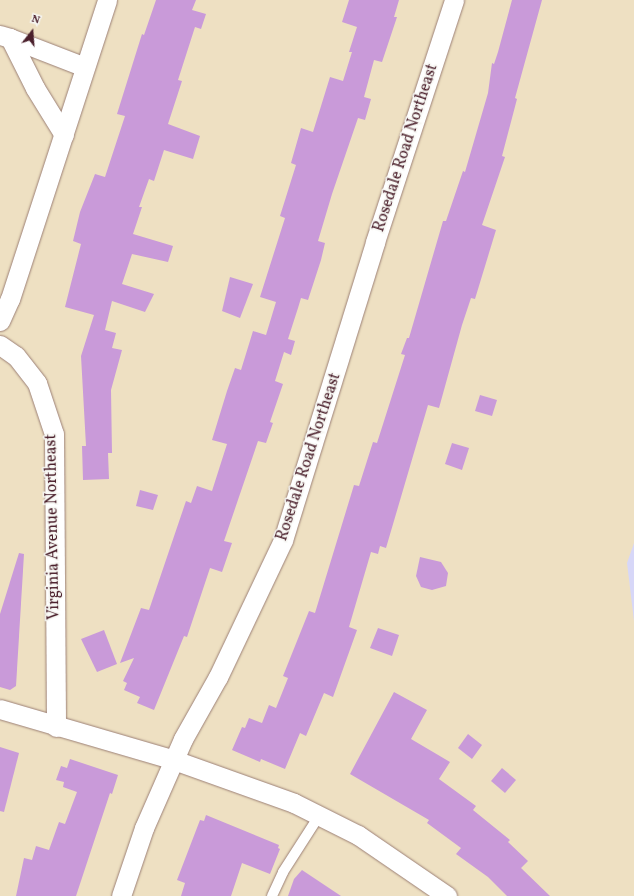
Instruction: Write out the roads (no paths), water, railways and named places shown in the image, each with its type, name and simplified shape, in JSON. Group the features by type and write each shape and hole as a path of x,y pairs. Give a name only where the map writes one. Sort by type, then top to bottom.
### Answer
{"street":[{"path":"0,321 10,299 107,0"},
{"name":"Rosedale Road Northeast","path":"121,896 144,828 174,760 263,587 283,540 375,242 454,0"},
{"path":"5,36 85,67"},
{"path":"5,36 64,135"},
{"name":"Virginia Avenue Northeast","path":"0,345 16,356 36,383 54,434 56,727"},
{"path":"0,709 56,727 155,756 174,760 294,803 358,835 447,896"}],"lane":[{"path":"272,896 282,872 319,816"}]}
